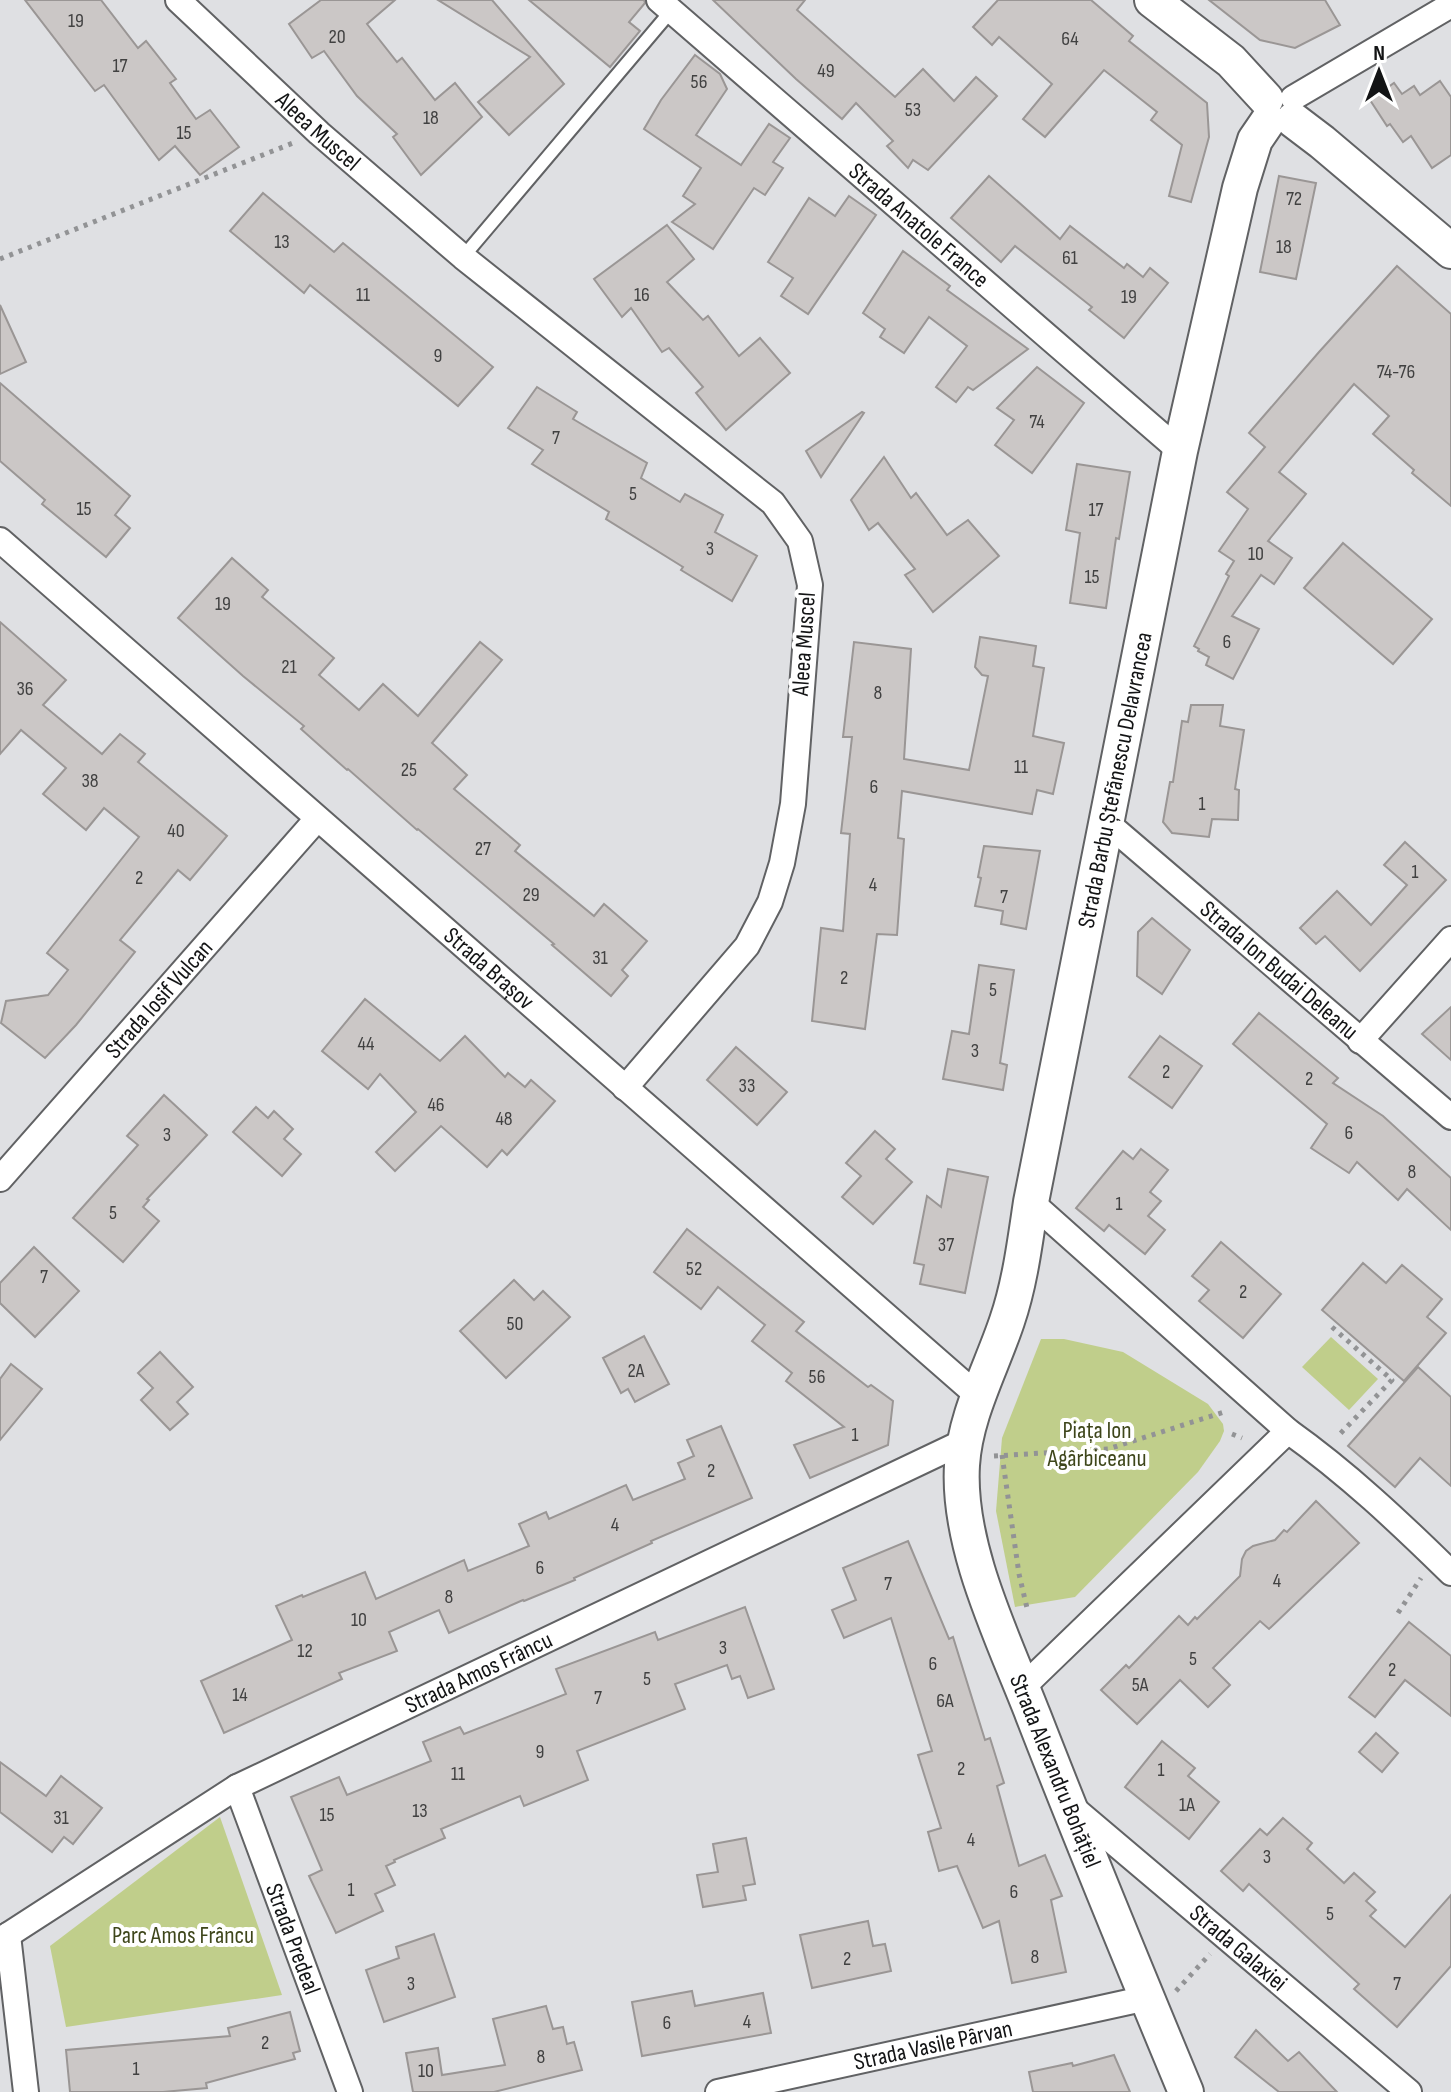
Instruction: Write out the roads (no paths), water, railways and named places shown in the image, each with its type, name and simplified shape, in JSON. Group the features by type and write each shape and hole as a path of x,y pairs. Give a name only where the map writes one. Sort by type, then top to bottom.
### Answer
{"main road":[{"path":"1152,0 1231,61 1280,109 1451,251"},
{"name":"Strada Barbu Ștefănescu Delavrancea","path":"979,1448 978,1396 1009,1317 1021,1269 1031,1202 1180,451 1240,188 1255,140 1280,109"},
{"name":"Strada Alexandru Bohățiel","path":"979,1448 961,1482 964,1520 982,1584 1067,1803 1186,2092"}],"street":[{"name":"Aleea Muscel","path":"178,0 319,133 463,257 773,503 800,541 810,585 793,804 782,863 770,902 747,946 625,1088"},
{"name":"Strada Anatole France","path":"665,5 1180,451"},
{"path":"1280,109 1451,5"},
{"name":"Strada Brașov","path":"0,540 978,1396"},
{"name":"Strada Iosif Vulcan","path":"0,1179 317,819"},
{"name":"Strada Ion Budai Deleanu","path":"1106,822 1451,1117"},
{"path":"1360,1041 1451,939"},
{"path":"1031,1202 1288,1431 1321,1454 1389,1512 1443,1565"},
{"path":"1022,1688 1288,1431"},
{"name":"Strada Amos Frâncu","path":"4,1931 237,1787 979,1448"},
{"name":"Strada Predeal","path":"237,1787 350,2092"},
{"name":"Strada Galaxiei","path":"1067,1803 1409,2092"},
{"path":"4,1931 26,2092"},
{"name":"Strada Vasile Pârvan","path":"718,2092 1151,2007"}],"lane":[{"path":"463,257 665,5"}],"park label":[{"name":"Piața Ion Agârbiceanu","path":"1097,1444"},
{"name":"Parc Amos Frâncu","path":"183,1935"}]}
